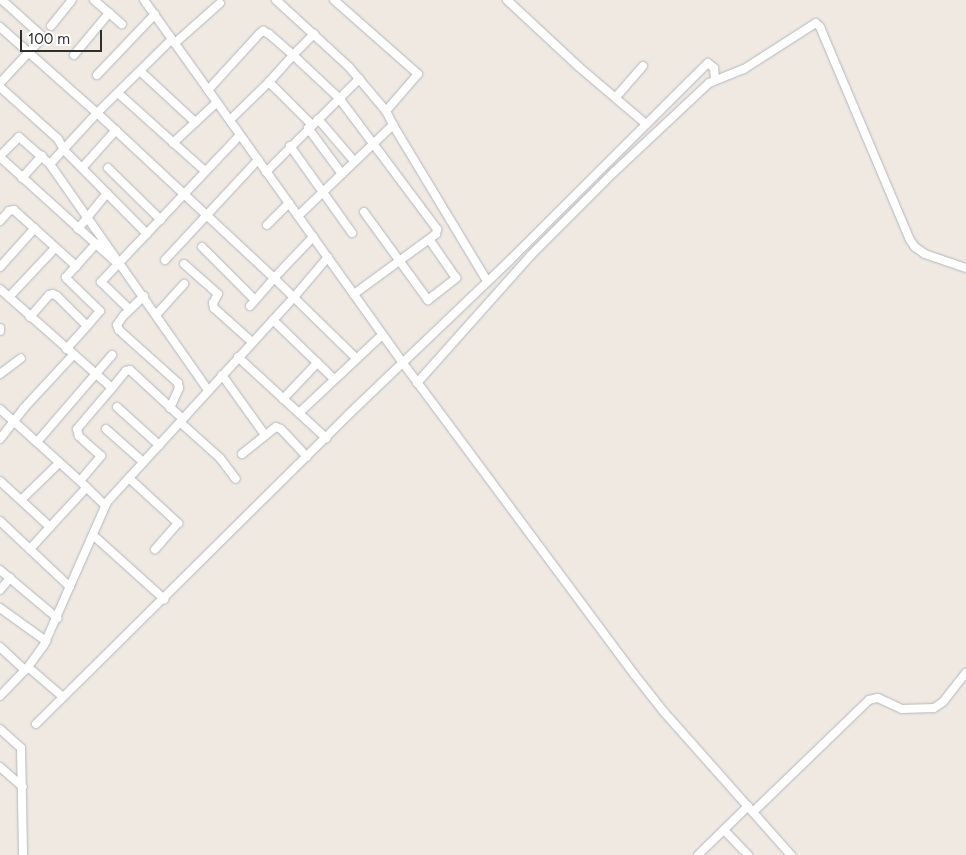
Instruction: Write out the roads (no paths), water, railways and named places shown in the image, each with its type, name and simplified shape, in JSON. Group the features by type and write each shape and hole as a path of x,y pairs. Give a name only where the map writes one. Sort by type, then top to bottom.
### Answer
{"street":[{"path":"0,83 43,37 2,0"},
{"path":"51,26 72,0"},
{"path":"94,0 122,24"},
{"path":"144,0 382,335 653,699 791,855"},
{"path":"276,0 314,34 359,79 386,112 488,281"},
{"path":"334,0 418,74 386,112"},
{"path":"508,0 579,67 646,124"},
{"path":"50,164 96,113 140,71 220,3"},
{"path":"74,55 109,13"},
{"path":"97,75 154,14"},
{"path":"417,383 531,255 614,172 715,79 731,76 744,69 810,25 817,23 910,240 925,254 966,268"},
{"path":"1,30 30,53 185,193 295,296 356,358"},
{"path":"208,90 260,33 263,31 269,34 339,98 437,229 429,239 354,294"},
{"path":"230,120 314,34"},
{"path":"36,724 708,63 714,68 715,79"},
{"path":"616,97 643,66"},
{"path":"140,71 195,122"},
{"path":"266,172 359,79"},
{"path":"268,82 310,127 342,174"},
{"path":"0,87 58,139 64,150 148,234"},
{"path":"118,93 205,171"},
{"path":"173,143 216,102"},
{"path":"318,119 354,161"},
{"path":"298,216 393,125"},
{"path":"82,168 116,130"},
{"path":"129,309 101,282 239,136"},
{"path":"119,263 22,178 0,156 19,137 50,164 89,217 208,390"},
{"path":"290,146 352,233"},
{"path":"22,178 42,156"},
{"path":"165,260 258,160"},
{"path":"108,168 161,220"},
{"path":"78,228 107,193"},
{"path":"267,225 289,203"},
{"path":"0,221 12,210 35,228 76,266"},
{"path":"364,212 427,299 449,286 456,279 456,276 429,239"},
{"path":"0,267 35,228"},
{"path":"250,306 254,299 313,237"},
{"path":"66,349 100,311 66,277 96,244"},
{"path":"202,247 254,299"},
{"path":"9,297 55,248"},
{"path":"0,696 26,669 46,641 105,505 295,296 328,257"},
{"path":"184,264 218,294 213,304 214,308 252,342"},
{"path":"156,315 184,284"},
{"path":"0,289 95,375 112,388"},
{"path":"30,317 49,295 53,294 87,326"},
{"path":"144,296 129,309 118,323 118,328 178,383 179,388 170,408"},
{"path":"273,320 334,379"},
{"path":"299,413 382,335"},
{"path":"0,439 73,355"},
{"path":"37,442 112,355"},
{"path":"238,357 326,438"},
{"path":"0,374 21,358"},
{"path":"283,399 317,363"},
{"path":"80,481 101,456 79,436 77,429 126,372 130,370 220,458 236,479"},
{"path":"222,376 265,435"},
{"path":"117,407 159,445"},
{"path":"0,409 105,505"},
{"path":"242,454 274,427 279,427 307,457"},
{"path":"106,429 143,462"},
{"path":"22,500 60,462"},
{"path":"128,478 178,523 155,549"},
{"path":"0,481 50,527"},
{"path":"30,549 87,487"},
{"path":"0,520 70,587"},
{"path":"92,535 164,599"},
{"path":"0,570 57,618"},
{"path":"0,590 10,578"},
{"path":"0,608 46,641"},
{"path":"0,647 63,698"},
{"path":"698,855 869,700 878,698 902,709 934,708 943,702 966,673"},
{"path":"0,681 8,688"},
{"path":"0,729 21,748 23,855"},
{"path":"0,768 23,787"},
{"path":"724,830 748,855"}]}
